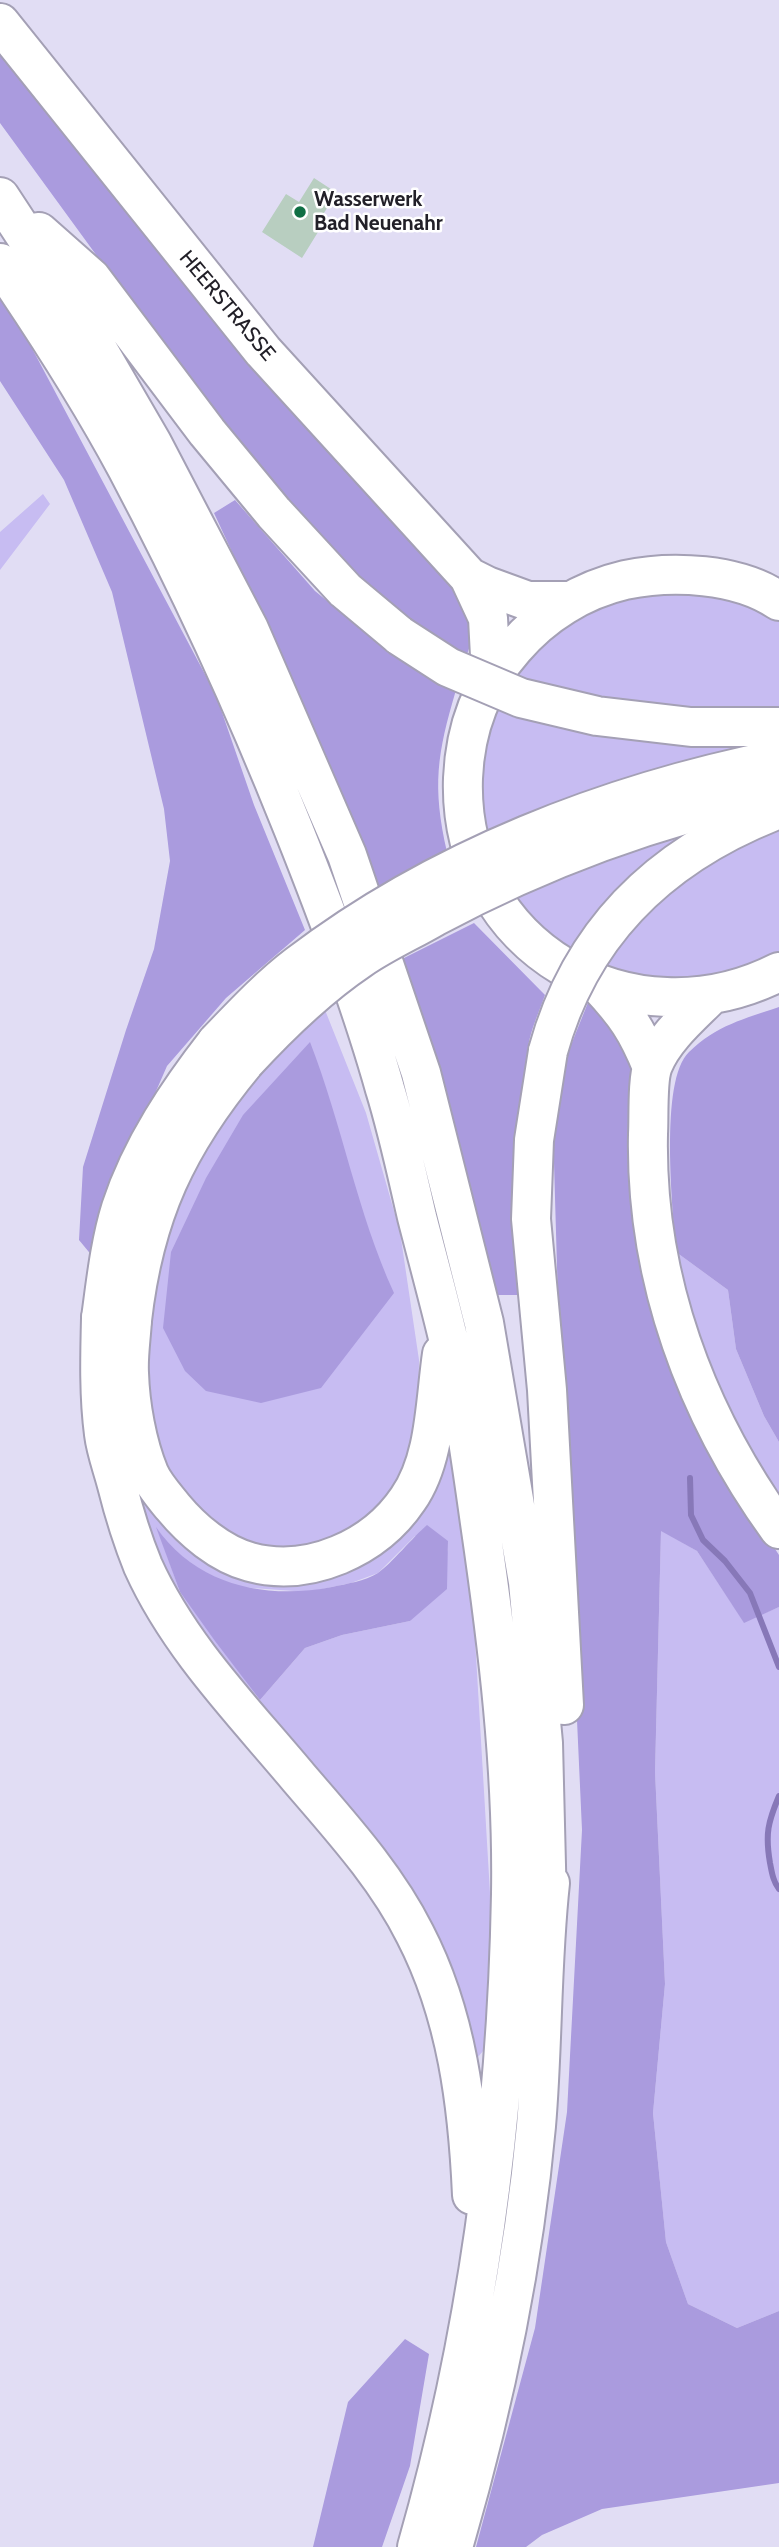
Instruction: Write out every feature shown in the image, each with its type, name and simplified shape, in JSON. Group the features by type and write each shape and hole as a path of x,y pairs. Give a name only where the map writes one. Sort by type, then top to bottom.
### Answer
{"main road":[{"name":"HEERSTRASSE","path":"0,23 263,351 469,577 488,618 490,656 477,707"},
{"path":"0,197 91,278 208,432 274,513 345,590 400,636 448,667 521,698 597,716 691,727 779,727"},
{"path":"0,197 80,320 152,443 249,629 347,855 421,1073 484,1322 528,1582 542,1743 547,1906"},
{"path":"0,263 41,323 125,464 213,639 259,743 326,911 385,1087 463,1411 489,1584 507,1753 511,1891 500,2118 477,2288 441,2463 417,2547"},
{"path":"777,599 735,582 693,574 650,575 629,579 608,584 568,601 530,629 499,665 477,707 464,753 462,802 471,849 490,893 519,932 556,963 599,985 653,998 710,996 745,988 779,972"},
{"name":"HEERSTRASSE","path":"469,577 528,601 568,601"},
{"path":"477,2288 470,2148 460,2066 442,1997 416,1935 392,1893 354,1842 209,1672 164,1605 128,1528 104,1436 100,1365 166,1182 200,1119 254,1003 297,966 391,903 500,847 565,821 682,782 779,759"},
{"path":"231,1052 300,1007 361,958 460,903 516,877 631,831 779,791"},
{"path":"453,2547 474,2476 492,2397 524,2224 536,2126 547,1906 565,1746 547,1390 531,1219 534,1140 548,1051 567,995 590,953 613,920 643,889 680,861 725,832 779,809"},
{"path":"599,985 638,1034 652,1067 648,1156 651,1209 667,1297 686,1360 707,1410 734,1461 779,1530"},
{"path":"652,1067 678,1028 710,996"},
{"path":"116,1319 149,1474 190,1528 222,1549 249,1562 278,1566 337,1557 363,1543 387,1524 409,1498 424,1466 430,1438 445,1328"}],"shaded area":[{"path":"0,52 228,337 462,585 473,637 466,657 401,622 269,492 0,123"},
{"path":"0,288 216,695 254,805 305,930 226,998 167,1066 116,1183 93,1257 79,1240 83,1167 154,949 170,861 164,809 112,592 64,480 0,381"},
{"path":"43,494 50,504 0,570 0,532"},
{"path":"235,500 315,591 390,652 456,690 444,733 439,770 439,808 447,852 378,887 326,755 214,513"},
{"path":"680,585 779,613 779,956 710,982 633,981 548,941 495,866 476,780 498,698 541,638 626,591"},
{"path":"474,923 545,995 529,1040 521,1108 519,1171 523,1295 498,1295 402,959"},
{"path":"591,995 636,1056 633,1102 633,1218 672,1368 707,1446 779,1555 779,1607 744,1623 697,1551 661,1531 655,1772 665,1984 653,2113 666,2242 688,2304 737,2328 779,2311 779,2483 602,2509 542,2535 526,2547 476,2547 535,2328 567,2112 582,1830 558,1302 553,1128 567,1055"},
{"path":"779,1007 779,1442 764,1416 736,1349 728,1290 676,1252 670,1147 674,1089 680,1067 689,1052 721,1029"},
{"path":"325,1010 366,1113 400,1232 419,1360 418,1433 393,1494 336,1539 285,1549 232,1541 183,1506 150,1431 144,1338 167,1207 239,1087"},
{"path":"310,1042 370,1231 394,1293 321,1388 261,1403 206,1391 185,1371 163,1328 171,1252 206,1178 243,1115"},
{"path":"676,1252 728,1290 736,1349 764,1416 779,1442 779,1506 699,1362"},
{"path":"445,1433 457,1480 475,1639 491,1910 486,2035 484,2050 477,2058 469,2025 199,1637 160,1571 122,1457 147,1496 289,1579 365,1564 394,1537","holes":["158,1530 168,1545 194,1568 238,1587 308,1592 351,1583 378,1573 415,1536 448,1541 448,1550 410,1621 342,1635 305,1648 260,1700 180,1592"]},
{"path":"427,1525 448,1541 447,1589 410,1621 342,1635 305,1648 260,1700 180,1592 156,1527 172,1547 191,1563 212,1575 257,1589 307,1591 373,1576"},
{"path":"661,1530 697,1551 744,1622 779,1607 779,2311 737,2328 688,2304 666,2242 653,2113 665,1984 655,1772"},
{"path":"405,2339 429,2354 410,2466 382,2547 313,2547 348,2402"}],"building":[{"name":"Wasserwerk Bad Neuenahr","path":"314,178 337,193 318,222 323,224 302,258 262,232 286,194 299,202"}],"waterway":[{"path":"690,1478 691,1515 703,1540 725,1561 750,1593 779,1667"},
{"path":"779,1796 768,1836 771,1870 779,1889"}],"place":[{"name":"Wasserwerk Bad Neuenahr","path":"300,212"}]}
